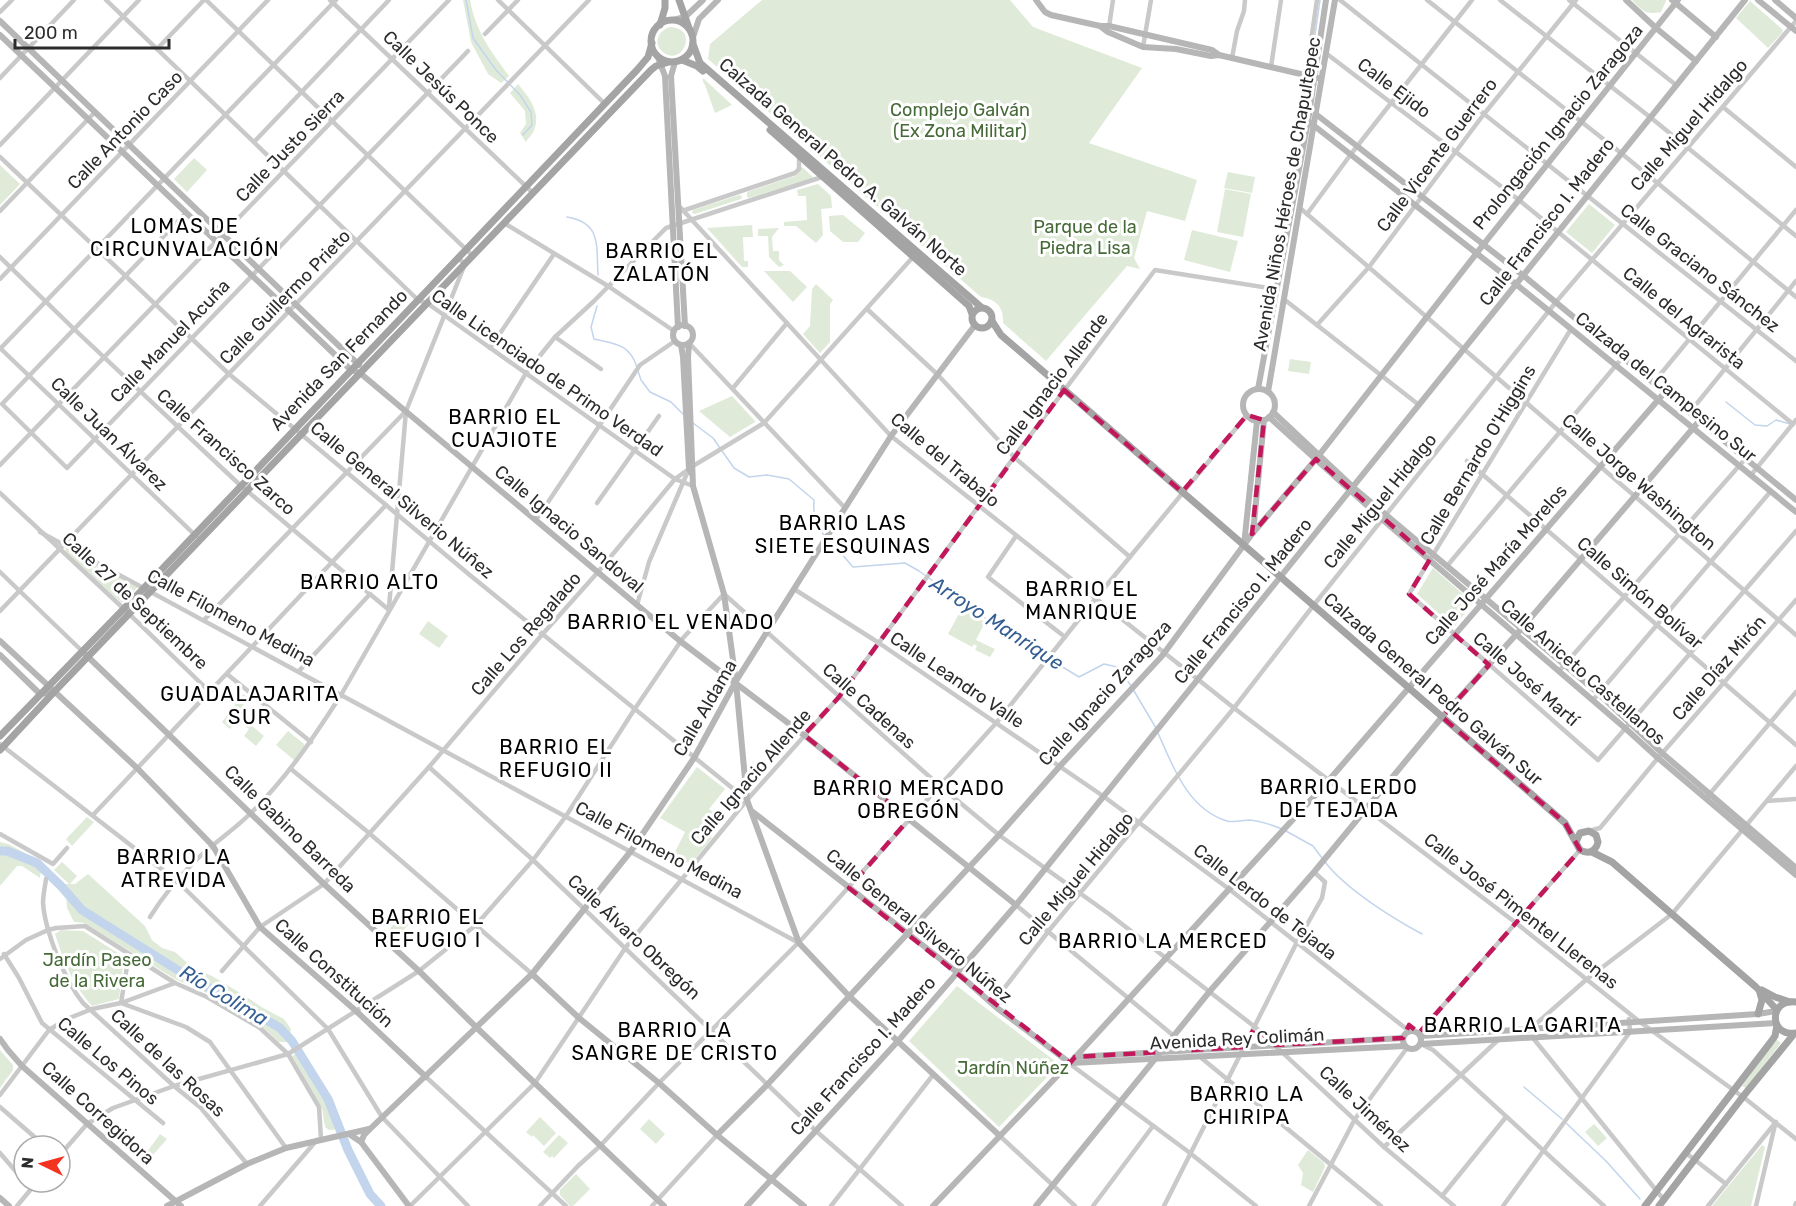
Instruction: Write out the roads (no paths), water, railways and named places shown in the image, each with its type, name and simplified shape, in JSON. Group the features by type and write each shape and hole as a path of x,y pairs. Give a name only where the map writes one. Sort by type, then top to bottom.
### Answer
{"main road":[{"path":"660,25 673,21 686,25 692,37 687,56 672,62 657,55 652,43 652,36 660,25 665,0"},
{"name":"Calzada General Pedro A. Galván Norte","path":"679,0 700,63 981,307 990,311 992,321 1001,335"},
{"name":"Avenida San Fernando","path":"147,590 194,534 240,485 644,62 652,43"},
{"name":"Calzada General Pedro A. Galván Norte","path":"672,62 697,66 969,306 975,325 980,328 986,327 1001,335 1281,578"},
{"name":"Avenida San Fernando","path":"0,736 40,694 51,689 147,590 200,540 651,70 672,62"},
{"path":"580,130 587,136"},
{"path":"972,314 975,309 981,307"},
{"path":"986,327 992,321"},
{"name":"Calzada General Pedro Galván Sur","path":"1281,578 1565,823 1576,842"},
{"path":"1,747 51,689"},
{"name":"Calzada General Pedro Galván Sur","path":"1565,823 1587,831"},
{"path":"1612,862 1596,835 1587,831 1577,837 1576,842 1580,850 1592,852 1612,862 1758,989 1777,1011 1775,1036 1645,1206"},
{"path":"1592,852 1598,840"},
{"path":"1758,989 1793,1002"},
{"path":"1758,989 1762,1000 1758,1014"},
{"path":"1777,1011 1784,1003 1793,1002"},
{"path":"1777,1024 1785,1033 1795,1034"},
{"path":"1662,1203 1743,1097 1795,1034"}],"street":[{"path":"0,12 12,0"},
{"path":"0,78 74,0"},
{"name":"Calle Licenciado de Primo Verdad","path":"106,0 418,300 427,303 675,479 693,486"},
{"path":"0,145 139,0"},
{"path":"157,49 205,0 473,256"},
{"name":"Calle Antonio Caso","path":"0,279 268,0"},
{"path":"254,142 390,0"},
{"name":"Calle Justo Sierra","path":"0,465 450,0"},
{"path":"498,0 604,104"},
{"path":"485,34 518,0"},
{"name":"Calle Guillermo Prieto","path":"0,611 589,0"},
{"path":"673,21 685,17 703,0"},
{"path":"692,37 699,19 718,0"},
{"path":"1108,29 1113,0"},
{"path":"1143,47 1151,0"},
{"path":"1232,58 1245,0"},
{"path":"1271,67 1281,0"},
{"path":"1306,75 1317,0"},
{"name":"Avenida Niños Héroes de Chapultepec","path":"1258,389 1308,121 1326,0"},
{"name":"Avenida Niños Héroes de Chapultepec","path":"1268,392 1338,0"},
{"name":"Calle Graciano Sánchez","path":"1338,0 1796,361"},
{"path":"1427,0 1622,153 1796,297"},
{"path":"1307,214 1472,0"},
{"path":"1500,0 1650,117 1796,236"},
{"path":"1626,0 1696,61"},
{"name":"Calle Francisco I. Madero","path":"747,1206 958,974 1016,905 1353,490 1745,0"},
{"path":"1758,0 1793,30"},
{"path":"1775,0 1796,19"},
{"path":"0,348 333,1"},
{"name":"Calle Jesús Ponce","path":"333,1 533,193"},
{"path":"1038,1 1045,12 1051,15 1100,26 1143,47 1176,49 1211,56 1219,55 1323,79"},
{"path":"1573,1 1676,85"},
{"name":"Calle Vicente Guerrero","path":"1317,325 1369,267 1455,151 1573,1"},
{"path":"1675,1 1716,37"},
{"name":"Prolongación Ignacio Zaragoza","path":"1483,245 1675,1"},
{"name":"Calle Miguel Hidalgo","path":"992,1004 1048,931 1234,708 1556,302 1723,107 1793,30 1796,19"},
{"path":"0,21 357,363 362,371"},
{"path":"1108,29 1145,34 1212,50 1219,55"},
{"path":"0,35 351,370 362,371"},
{"name":"Calle Manuel Acuña","path":"32,433 67,468 468,51"},
{"name":"Calle Ejido","path":"1327,54 1559,232"},
{"path":"672,62 671,76 681,209 675,222 676,329 673,336 684,357 689,412"},
{"path":"672,62 665,76 675,222 686,326"},
{"path":"1723,107 1796,167"},
{"path":"0,211 95,112"},
{"name":"Calzada del Campesino Sur","path":"1317,115 1524,276 1796,500"},
{"name":"Calzada del Campesino Sur","path":"1308,121 1517,285 1796,512"},
{"path":"681,209 795,173 799,169 799,155"},
{"name":"Calle General Silverio Núñez","path":"0,156 229,374 634,710 747,800"},
{"path":"1384,180 1390,172"},
{"path":"150,916 165,894 197,859 251,813 291,769 311,742 341,695 526,373 555,337 594,302 666,228 675,222 823,177"},
{"path":"1399,192 1405,184"},
{"path":"742,191 746,201"},
{"name":"Calle Jorge Washington","path":"1300,208 1796,635"},
{"name":"Calle del Trabajo","path":"681,209 891,436 1197,680"},
{"path":"1654,382 1796,210"},
{"path":"32,433 2,404 186,213"},
{"path":"504,224 676,329 686,326 691,329 693,335 689,343 688,357 691,470 693,486 724,594 736,682 747,800 799,943"},
{"name":"Calle del Agrarista","path":"1559,232 1781,415 1794,422"},
{"name":"Calle Ignacio Zaragoza","path":"717,1135 767,1085 1165,653 1241,543 1252,534 1317,457 1483,245"},
{"path":"490,348 554,254"},
{"name":"Calle Francisco Zarco","path":"0,257 240,485 389,610"},
{"name":"Calle Los Regalado","path":"222,971 260,927 324,884 598,572 675,479 764,423 913,257"},
{"path":"389,610 405,411 465,264 458,258"},
{"name":"Calle Ignacio Allende","path":"410,1206 535,1083 626,947 747,800 838,697 1155,270 1275,290"},
{"path":"1690,412 1796,281"},
{"path":"1284,300 1420,406"},
{"path":"867,309 938,375 1014,457 1130,557"},
{"path":"733,388 788,323"},
{"name":"Calle Aldama","path":"370,1129 532,974 631,851 694,758 736,682 891,436 975,325"},
{"name":"Calle Bernardo O'Higgins","path":"1409,594 1571,329"},
{"path":"555,337 601,369"},
{"path":"536,520 634,372 640,365 678,343 689,343 844,508"},
{"name":"Calle Juan Álvarez","path":"0,348 200,540"},
{"path":"1447,566 1623,357"},
{"name":"Calle Ignacio Sandoval","path":"362,371 405,411 680,641 804,735 1016,905"},
{"path":"1241,543 1245,533 1266,417 1275,403 1268,392 1258,389 1249,393 1244,401 1244,410 1247,415"},
{"name":"Calle José María Morelos","path":"933,1206 1070,1063 1329,780 1665,392"},
{"path":"204,620 405,411"},
{"path":"1247,415 1266,417"},
{"path":"540,1206 799,943 849,888 997,722 1247,415"},
{"path":"597,503 659,416"},
{"path":"1252,534 1266,417"},
{"name":"Calle Aniceto Castellanos","path":"1266,417 1317,457 1484,601 1522,628 1598,693 1660,756 1796,868"},
{"path":"1036,1206 1210,991 1331,852 1442,717 1636,497 1700,420"},
{"path":"1751,475 1794,422"},
{"path":"1559,671 1746,458"},
{"name":"Calle Simón Bolívar","path":"1467,461 1796,745"},
{"path":"636,605 650,562 683,482 691,470"},
{"path":"1593,700 1771,491"},
{"name":"Calle 27 de Septiembre","path":"0,494 210,692"},
{"path":"93,815 386,505"},
{"path":"1628,725 1796,531"},
{"name":"Calle 27 de Septiembre","path":"40,532 64,544"},
{"path":"1016,536 988,577 1065,637"},
{"name":"Calle Filomeno Medina","path":"64,544 799,943 849,996 1000,1136"},
{"name":"Calle Aniceto Castellanos","path":"1432,557 1447,566 1516,634 1559,671 1593,700 1628,725"},
{"name":"Calle Gabino Barreda","path":"0,572 324,884 419,971 664,1206"},
{"name":"Calle Leandro Valle","path":"794,589 879,643 1104,796"},
{"path":"299,671 370,594"},
{"path":"72,1141 87,1124 113,1108 174,1086 288,1054 419,971 476,925 533,860 566,816 680,641 724,594"},
{"name":"Calle Cadenas","path":"724,594 838,697 999,835"},
{"name":"Calle José Martí","path":"1409,594 1598,760 1628,725"},
{"name":"Calle Díaz Mirón","path":"1600,828 1796,600"},
{"path":"726,610 728,605 736,605"},
{"name":"Calle Constitución","path":"0,641 137,768 213,846 260,927 355,1010 566,1206"},
{"path":"0,655 40,694"},
{"name":"Calle 27 de Septiembre","path":"226,674 311,742"},
{"name":"Calle José Pimentel Llerenas","path":"1197,680 1516,923 1640,1022 1796,1138"},
{"path":"1708,796 1796,692"},
{"path":"1,747 177,881 244,946 328,1029 382,1117 468,1206"},
{"path":"1520,1038 1587,979 1672,914 1796,766"},
{"name":"Calle Álvaro Obregón","path":"429,767 626,947 816,1131 902,1206"},
{"path":"291,769 476,925 579,1018 804,1206"},
{"name":"Calle Lerdo de Tejada","path":"1104,796 1229,889 1409,1031"},
{"path":"1767,801 1796,799"},
{"name":"Calle General Silverio Núñez","path":"753,814 908,933 992,1004 1070,1063"},
{"name":"Calle Aniceto Castellanos","path":"1745,827 1796,875"},
{"path":"1587,831 1600,828 1598,840"},
{"path":"0,834 53,864 67,848"},
{"name":"Calle Jiménez","path":"999,835 1167,957 1255,1027 1384,1147 1454,1206"},
{"path":"1406,1047 1414,1049 1420,1038 1580,850"},
{"path":"1164,1206 1296,944 1322,898 1325,882 1316,869"},
{"name":"Calle de las Rosas","path":"46,879 43,902 48,930 75,993 83,1003 201,1108 247,1164"},
{"path":"1016,905 1381,1206"},
{"path":"2,956 26,940 48,930 85,926 175,983 207,997 260,1028 288,1054 320,1107 322,1139 260,1206"},
{"path":"122,1003 129,954"},
{"name":"Calle Los Pinos","path":"2,956 19,978 42,1023 163,1123"},
{"path":"0,1095 49,1030 67,1019 122,1003 175,983"},
{"path":"122,1003 186,1028 210,1042 286,1148"},
{"path":"1420,1038 1777,1011"},
{"path":"1503,1206 1630,1032 1629,1013"},
{"path":"1420,1038 1499,1039 1777,1024"},
{"path":"1530,1029 1532,1037 1657,1191 1662,1203"},
{"path":"1406,1047 1403,1038 1409,1031 1414,1030 1433,1050 1605,1206"},
{"name":"Avenida Rey Colimán","path":"1075,1057 1403,1038"},
{"name":"Calle Corregidora","path":"0,1039 22,1066 178,1204"},
{"path":"1384,1147 1499,1039"},
{"path":"1309,1206 1355,1119 1406,1047"},
{"name":"Avenida Rey Colimán","path":"1070,1063 1406,1047"},
{"path":"1070,1063 1256,1206"},
{"path":"831,1206 933,1075"},
{"path":"0,1107 31,1134"},
{"path":"1442,1196 1506,1117"},
{"path":"1708,1206 1776,1122"},
{"path":"1756,1206 1776,1122"},
{"path":"1093,1206 1153,1126"},
{"path":"167,1206 178,1204 247,1164 286,1148 370,1129"},
{"path":"361,1142 370,1129"},
{"path":"349,1134 361,1142 410,1206"},
{"path":"652,1206 717,1135"},
{"path":"1000,1136 1075,1206"},
{"path":"0,1153 12,1168"},
{"path":"1686,1153 1726,1184"},
{"path":"17,1206 28,1194"},
{"path":"0,1198 9,1206"}],"waterway":[{"name":"Arroyo Manrique","path":"466,0 473,38 496,70 520,95 531,112 532,125 523,135"},
{"path":"1314,42 1320,0"},
{"name":"Arroyo Manrique","path":"567,217 586,224 592,230 597,245 598,275"},
{"name":"Arroyo Manrique","path":"597,306 591,327 594,339 625,349 630,353 637,367"},
{"name":"Arroyo Manrique","path":"638,371 641,380 650,392 671,402 683,414"},
{"path":"1726,402 1755,425 1767,426 1776,420 1790,424"},
{"name":"Arroyo Manrique","path":"693,423 713,438 734,468 749,477 767,475 789,479 814,500 815,519 824,535"},
{"name":"Arroyo Manrique","path":"828,538 853,567 905,563 992,623 1025,639 1035,650 1079,677 1104,664 1117,667 1132,687"},
{"name":"Arroyo Manrique","path":"1134,691 1156,728"},
{"name":"Arroyo Manrique","path":"1158,733 1176,773 1192,797 1202,807 1227,821 1254,821 1282,829"},
{"name":"Arroyo Manrique","path":"1286,831 1313,846 1322,858"},
{"name":"Río Colima","path":"0,851 7,851 37,863 82,910 192,979 280,1028 292,1041 328,1099 348,1150 370,1194 381,1206"},
{"name":"Arroyo Manrique","path":"1325,862 1357,892 1422,934"},
{"name":"Arroyo Manrique","path":"1524,1087 1562,1119"},
{"name":"Arroyo Manrique","path":"1566,1123 1606,1161 1640,1199"}],"district":[{"name":"LOMAS DE CIRCUNVALACIÓN","path":"185,238"},
{"name":"BARRIO EL ZALATÓN","path":"662,262"},
{"name":"BARRIO EL CUAJIOTE","path":"505,428"},
{"name":"BARRIO LAS SIETE ESQUINAS","path":"843,534"},
{"name":"BARRIO ALTO","path":"370,582"},
{"name":"BARRIO EL MANRIQUE","path":"1082,600"},
{"name":"BARRIO EL VENADO","path":"671,622"},
{"name":"GUADALAJARITA SUR","path":"250,706"},
{"name":"BARRIO EL REFUGIO II","path":"556,758"},
{"name":"BARRIO LERDO DE TEJADA","path":"1339,798"},
{"name":"BARRIO MERCADO OBREGÓN","path":"909,800"},
{"name":"BARRIO LA ATREVIDA","path":"174,868"},
{"name":"BARRIO EL REFUGIO I","path":"428,928"},
{"name":"BARRIO LA MERCED","path":"1163,941"},
{"name":"BARRIO LA GARITA","path":"1523,1025"},
{"name":"BARRIO LA SANGRE DE CRISTO","path":"675,1042"},
{"name":"BARRIO LA CHIRIPA","path":"1247,1106"}],"park label":[{"name":"Complejo Galván (Ex Zona Militar)","path":"960,120"},
{"name":"Parque de la Piedra Lisa","path":"1085,237"},
{"name":"Jardín Paseo de la Rivera","path":"97,970"},
{"name":"Jardín Núñez","path":"1013,1068"}]}
